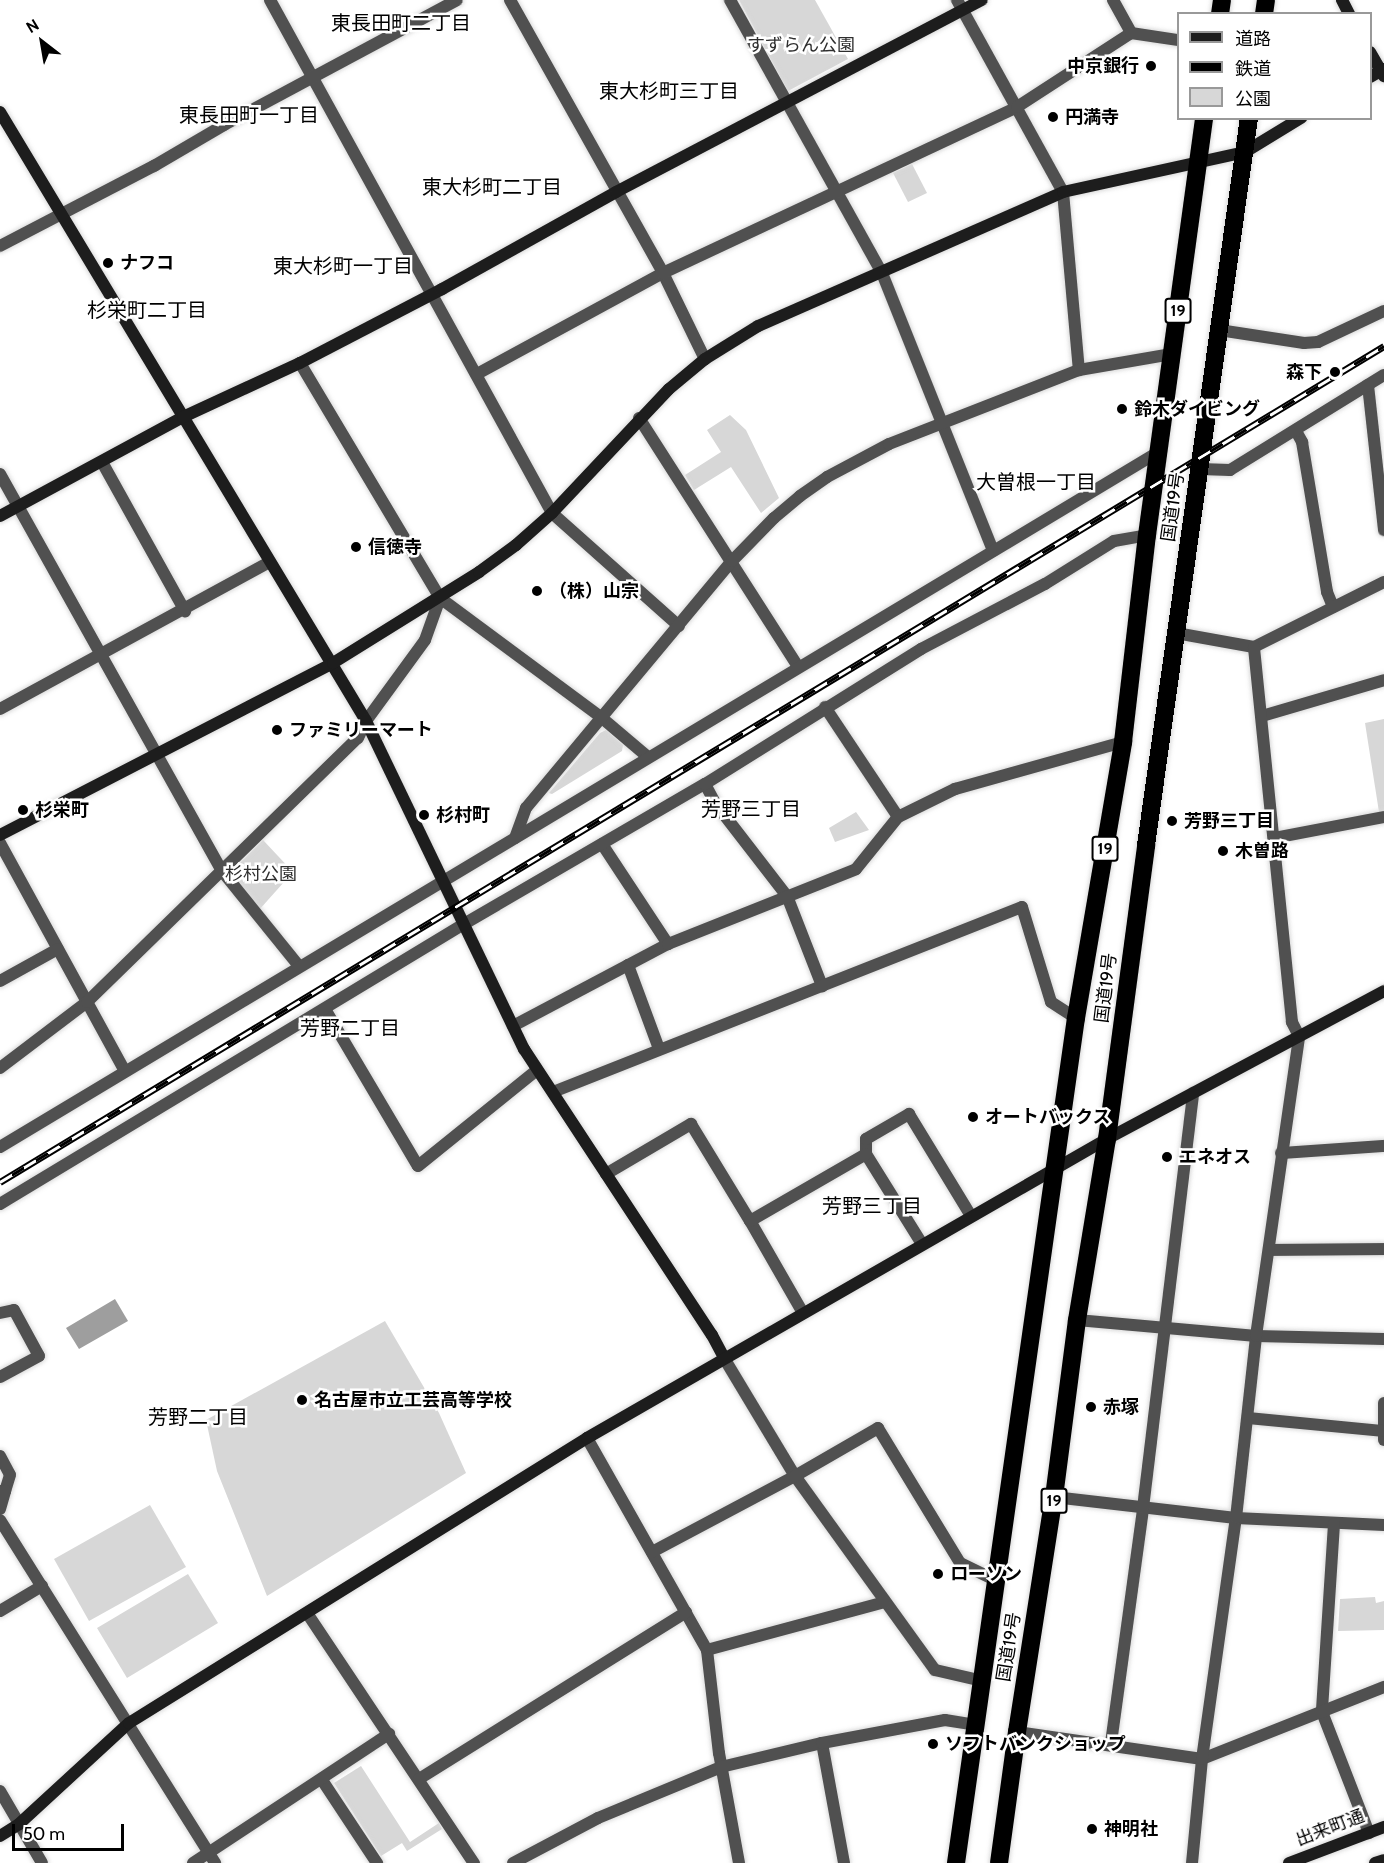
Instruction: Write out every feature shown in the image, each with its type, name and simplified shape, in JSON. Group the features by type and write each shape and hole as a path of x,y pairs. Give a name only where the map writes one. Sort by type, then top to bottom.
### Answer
{"highway":[{"name":"国道19号","path":"956,1863 1077,1018 1123,741 1204,120"},
{"name":"国道19号","path":"999,1863 1054,1497 1077,1320 1107,1139 1249,120"}],"street":[{"path":"270,0 552,513 679,626"},
{"path":"0,246 154,166 224,125 457,0"},
{"path":"510,0 663,273 705,359"},
{"path":"730,0 882,273 993,550"},
{"path":"0,516 183,417 300,363 431,292 442,289 616,192 788,104 960,5 982,0"},
{"path":"1113,0 1131,33"},
{"path":"960,5 1063,192 1079,370"},
{"path":"477,374 663,273 1017,107 1131,33 1177,40"},
{"path":"1372,54 1380,73"},
{"path":"0,112 366,721 513,1026 537,1070 712,1335 795,1476 934,1670 983,1681"},
{"path":"0,835 333,663 440,598 516,545 552,513 639,418 705,359 758,326 1063,192 1245,152 1298,120"},
{"path":"1219,330 1304,343 1318,342 1384,311"},
{"path":"515,837 526,808 732,561 774,518 827,477 889,444 1079,370 1172,354"},
{"path":"300,363 440,598 602,718 648,757"},
{"path":"1200,468 1230,470 1384,375"},
{"path":"1368,385 1384,530"},
{"path":"639,418 798,667"},
{"path":"1296,431 1302,442 1326,592 1333,607"},
{"path":"0,1147 1160,451"},
{"path":"102,462 185,611"},
{"path":"0,474 222,871 299,966"},
{"path":"0,1204 464,924 705,784 921,649 1045,584 1114,541 1148,536"},
{"path":"0,709 185,611 270,562"},
{"path":"1176,633 1254,647 1384,582"},
{"path":"0,1068 87,1002 358,738 366,721 425,640 440,598"},
{"path":"1192,1863 1202,1759 1236,1518 1256,1336 1299,1036 1292,1022 1254,647"},
{"path":"1262,716 1384,680"},
{"path":"825,707 898,818"},
{"path":"513,1026 668,944 856,869 898,818 955,789 1123,741"},
{"path":"705,784 715,803 787,896 822,986"},
{"path":"1274,838 1384,817"},
{"path":"0,843 125,1071"},
{"path":"602,844 668,944"},
{"path":"553,1092 1022,907 1051,1002 1077,1018"},
{"path":"0,981 58,949"},
{"path":"628,965 659,1049"},
{"path":"0,1836 19,1824 129,1723 587,1438 1107,1139 1384,992"},
{"path":"325,1009 418,1166 537,1070"},
{"path":"1111,1743 1143,1508 1193,1093"},
{"path":"922,1244 866,1154 866,1139 909,1114 971,1216"},
{"path":"606,1174 691,1124 803,1313"},
{"path":"1281,1153 1384,1146"},
{"path":"750,1221 866,1154"},
{"path":"1269,1250 1384,1249"},
{"path":"0,1313 15,1310 39,1356 0,1377"},
{"path":"1077,1320 1256,1336 1384,1339"},
{"path":"1248,1418 1383,1434 1384,1403"},
{"path":"652,1552 795,1476 878,1428 960,1563 997,1581"},
{"path":"587,1438 707,1650 721,1767 739,1863"},
{"path":"0,1455 10,1475 2,1491 0,1509"},
{"path":"1054,1497 1236,1518 1384,1525"},
{"path":"0,1520 212,1859"},
{"path":"1334,1524 1322,1712 1369,1833"},
{"path":"0,1611 42,1586"},
{"path":"707,1650 885,1602"},
{"path":"419,1779 686,1612"},
{"path":"307,1613 474,1863"},
{"path":"1017,1732 1111,1743 1202,1759 1384,1687"},
{"path":"513,1863 598,1818 721,1767 822,1743 945,1720 976,1725"},
{"path":"193,1863 212,1859 389,1734"},
{"path":"822,1743 844,1863"},
{"path":"322,1780 377,1863"},
{"path":"0,1791 42,1863"},
{"name":"出来町通","path":"1289,1863 1384,1827"},
{"path":"1375,1863 1384,1860"}],"green space":[{"name":"すずらん公園","path":"739,0 815,0 848,59 788,91"},
{"path":"912,164 927,193 908,202 893,173"},
{"path":"730,415 746,430 779,498 761,513 731,467 694,490 685,475 721,452 707,430"},
{"path":"1384,719 1384,811 1379,812 1365,723"},
{"path":"606,730 623,745 622,751 552,794 549,793 600,733"},
{"path":"856,812 869,830 835,842 829,828"},
{"name":"杉村公園","path":"263,840 293,872 259,910 233,877 233,870"},
{"path":"385,1321 439,1413 466,1473 267,1596 217,1471 206,1420"},
{"path":"150,1505 186,1567 89,1621 54,1559"},
{"path":"188,1574 218,1623 127,1678 97,1628"},
{"path":"1375,1597 1376,1603 1384,1601 1384,1630 1338,1631 1340,1599"},
{"path":"361,1766 410,1842 439,1823 442,1829 407,1851 402,1843 381,1856 334,1783"}],"shaded area":[{"path":"115,1299 128,1321 79,1349 66,1328"}],"railway":[{"path":"0,1182 1384,346"}],"place":[{"name":"中京銀行","path":"1151,66"},
{"name":"円満寺","path":"1053,117"},
{"name":"ナフコ","path":"108,263"},
{"name":"森下","path":"1335,372"},
{"name":"鈴木ダイビング","path":"1122,409"},
{"name":"信徳寺","path":"356,547"},
{"name":"（株）山宗","path":"537,591"},
{"name":"ファミリーマート","path":"277,730"},
{"name":"杉栄町","path":"23,810"},
{"name":"杉村町","path":"424,815"},
{"name":"芳野三丁目","path":"1172,821"},
{"name":"木曽路","path":"1223,851"},
{"name":"オートバックス","path":"973,1117"},
{"name":"エネオス","path":"1167,1157"},
{"name":"名古屋市立工芸高等学校","path":"302,1400"},
{"name":"赤塚","path":"1091,1407"},
{"name":"ローソン","path":"938,1574"},
{"name":"ソフトバンクショップ","path":"933,1744"},
{"name":"神明社","path":"1092,1829"}],"district":[{"name":"東長田町二丁目","path":"401,23"},
{"name":"東大杉町三丁目","path":"669,91"},
{"name":"東長田町一丁目","path":"249,115"},
{"name":"東大杉町二丁目","path":"492,187"},
{"name":"東大杉町一丁目","path":"343,266"},
{"name":"杉栄町二丁目","path":"147,310"},
{"name":"大曽根一丁目","path":"1036,482"},
{"name":"芳野三丁目","path":"751,809"},
{"name":"芳野二丁目","path":"350,1028"},
{"name":"芳野三丁目","path":"872,1206"},
{"name":"芳野二丁目","path":"198,1417"}]}
